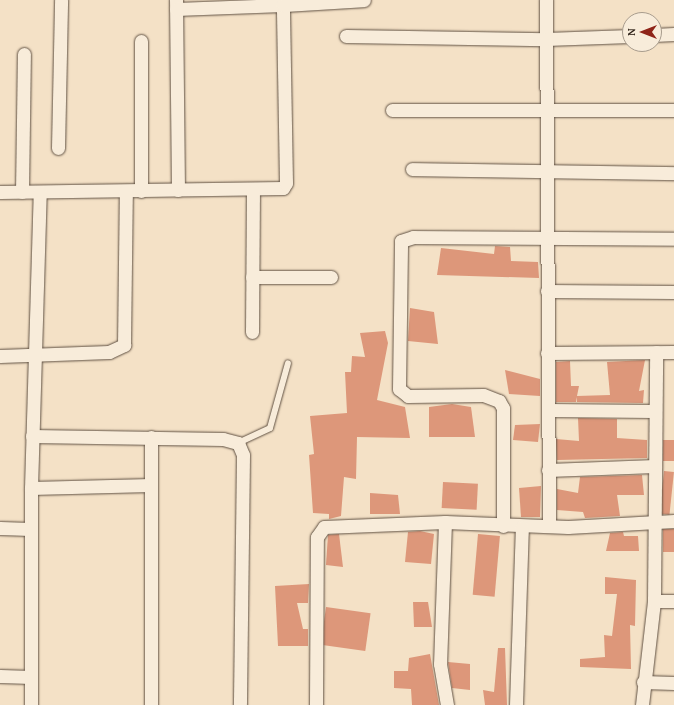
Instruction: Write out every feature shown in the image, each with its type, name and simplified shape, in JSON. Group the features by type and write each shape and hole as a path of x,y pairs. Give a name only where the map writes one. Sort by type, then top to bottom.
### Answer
{"street":[{"path":"58,148 61,0"},
{"path":"178,190 176,5 283,4 364,0"},
{"path":"546,0 549,174 547,239 549,526"},
{"path":"0,192 278,190 286,183 283,4"},
{"path":"662,35 674,34"},
{"path":"346,36 546,39 622,36"},
{"path":"141,41 141,191"},
{"path":"22,192 24,54"},
{"path":"392,110 548,112 674,110"},
{"path":"412,169 549,174 674,173"},
{"path":"0,356 109,352 124,345 126,191"},
{"path":"252,332 253,191"},
{"path":"31,705 30,529 40,192"},
{"path":"503,526 503,408 499,401 483,395 408,396 399,389 401,241 413,238 674,239"},
{"path":"252,277 331,277"},
{"path":"547,291 674,292"},
{"path":"642,705 643,682 654,601 656,522 653,411 656,352"},
{"path":"547,353 674,352"},
{"path":"548,410 653,411"},
{"path":"32,436 227,439 238,443 243,455 240,705"},
{"path":"151,437 151,705"},
{"path":"548,470 655,466"},
{"path":"31,488 150,486"},
{"path":"316,705 319,530 331,525 445,522 503,526 624,526 674,521"},
{"path":"445,522 440,664 447,705"},
{"path":"516,705 522,526"},
{"path":"0,528 30,529"},
{"path":"654,601 674,601"},
{"path":"0,676 31,677"},
{"path":"643,682 674,683"}],"lane":[{"path":"238,443 270,428 288,363"}],"building":[{"path":"495,246 510,247 511,261 538,262 539,278 437,275 441,248 494,254"},
{"path":"410,308 434,312 438,344 408,341"},
{"path":"385,331 388,343 377,400 405,407 410,438 357,437 356,479 344,477 341,516 329,519 329,514 313,513 309,455 314,454 310,416 347,413 345,372 351,372 352,356 365,357 360,333"},
{"path":"645,360 639,391 644,390 643,403 577,402 577,397 576,402 556,402 556,362 570,361 571,386 579,386 577,396 610,395 607,362"},
{"path":"505,370 540,379 540,396 509,394"},
{"path":"452,404 471,407 475,437 429,437 429,407"},
{"path":"578,418 617,419 617,438 647,440 647,458 557,460 556,439 579,441"},
{"path":"540,424 538,442 513,440 515,425"},
{"path":"663,440 674,440 674,461 663,461"},
{"path":"664,471 674,472 669,515 660,514"},
{"path":"642,475 644,495 617,495 620,516 585,518 583,512 557,510 557,489 578,493 580,477"},
{"path":"443,482 478,484 477,510 442,508"},
{"path":"541,486 540,517 521,517 519,488"},
{"path":"370,493 398,495 400,514 370,514"},
{"path":"663,529 674,529 674,552 663,552"},
{"path":"420,531 434,534 431,564 405,562 408,532"},
{"path":"623,532 624,536 638,536 639,551 606,551 610,533"},
{"path":"339,534 343,567 326,565 328,535"},
{"path":"478,534 500,536 495,597 473,595"},
{"path":"605,577 636,580 635,626 630,625 631,669 580,667 580,659 605,657 604,635 612,636 617,594 605,594"},
{"path":"309,584 308,603 297,603 303,629 308,629 308,646 278,646 275,586"},
{"path":"413,602 428,602 432,627 414,627"},
{"path":"326,607 371,613 365,651 321,645"},
{"path":"498,648 505,648 507,705 485,705 483,690 494,692"},
{"path":"430,654 439,705 412,705 411,689 394,688 394,671 408,671 409,658"},
{"path":"448,662 470,664 470,690 452,688"}]}
